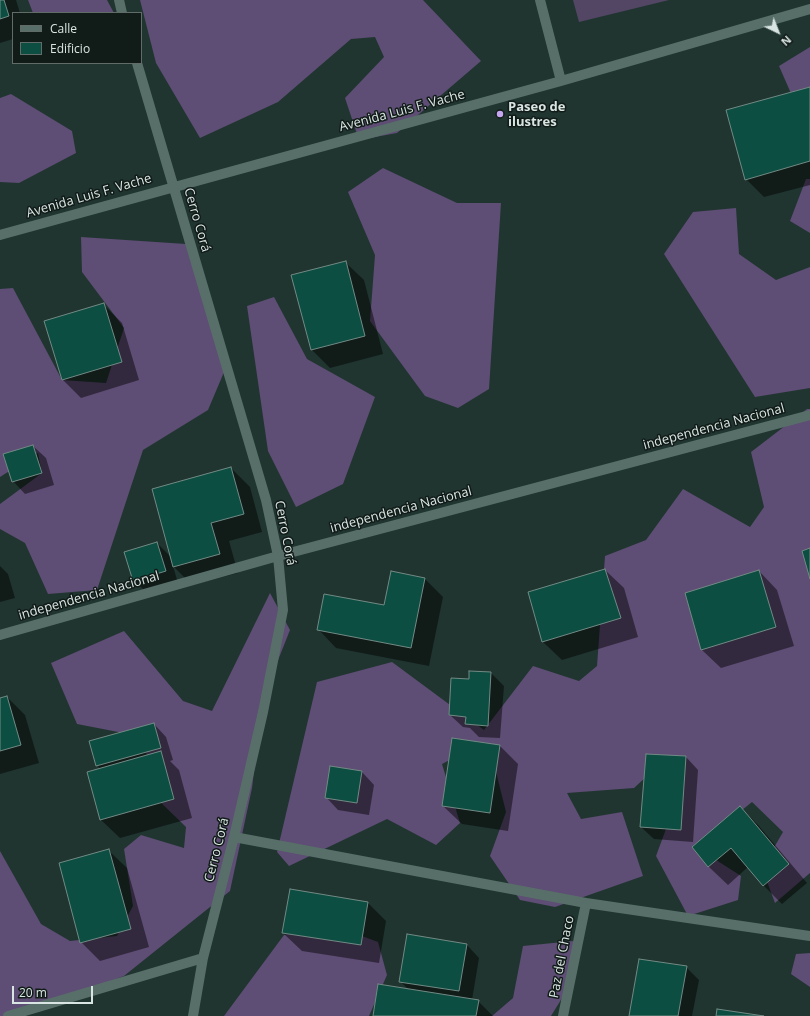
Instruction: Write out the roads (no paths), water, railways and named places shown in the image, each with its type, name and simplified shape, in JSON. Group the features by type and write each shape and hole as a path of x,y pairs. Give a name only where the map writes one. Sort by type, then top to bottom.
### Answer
{"street":[{"path":"118,0 122,12"},
{"path":"540,0 562,82"},
{"name":"Avenida Luis F. Vache","path":"0,235 174,186 562,82 810,9"},
{"name":"Cerro Corá","path":"137,64 266,500 278,556 283,610 263,712 234,837 203,958 192,1016"},
{"name":"independencia Nacional","path":"0,635 278,556 810,415"},
{"path":"234,837 586,903 810,936"},
{"name":"Paz del Chaco","path":"563,1016 586,903"},
{"path":"8,1016 203,958"}],"place":[{"name":"Paseo de ilustres","path":"500,114"}]}
